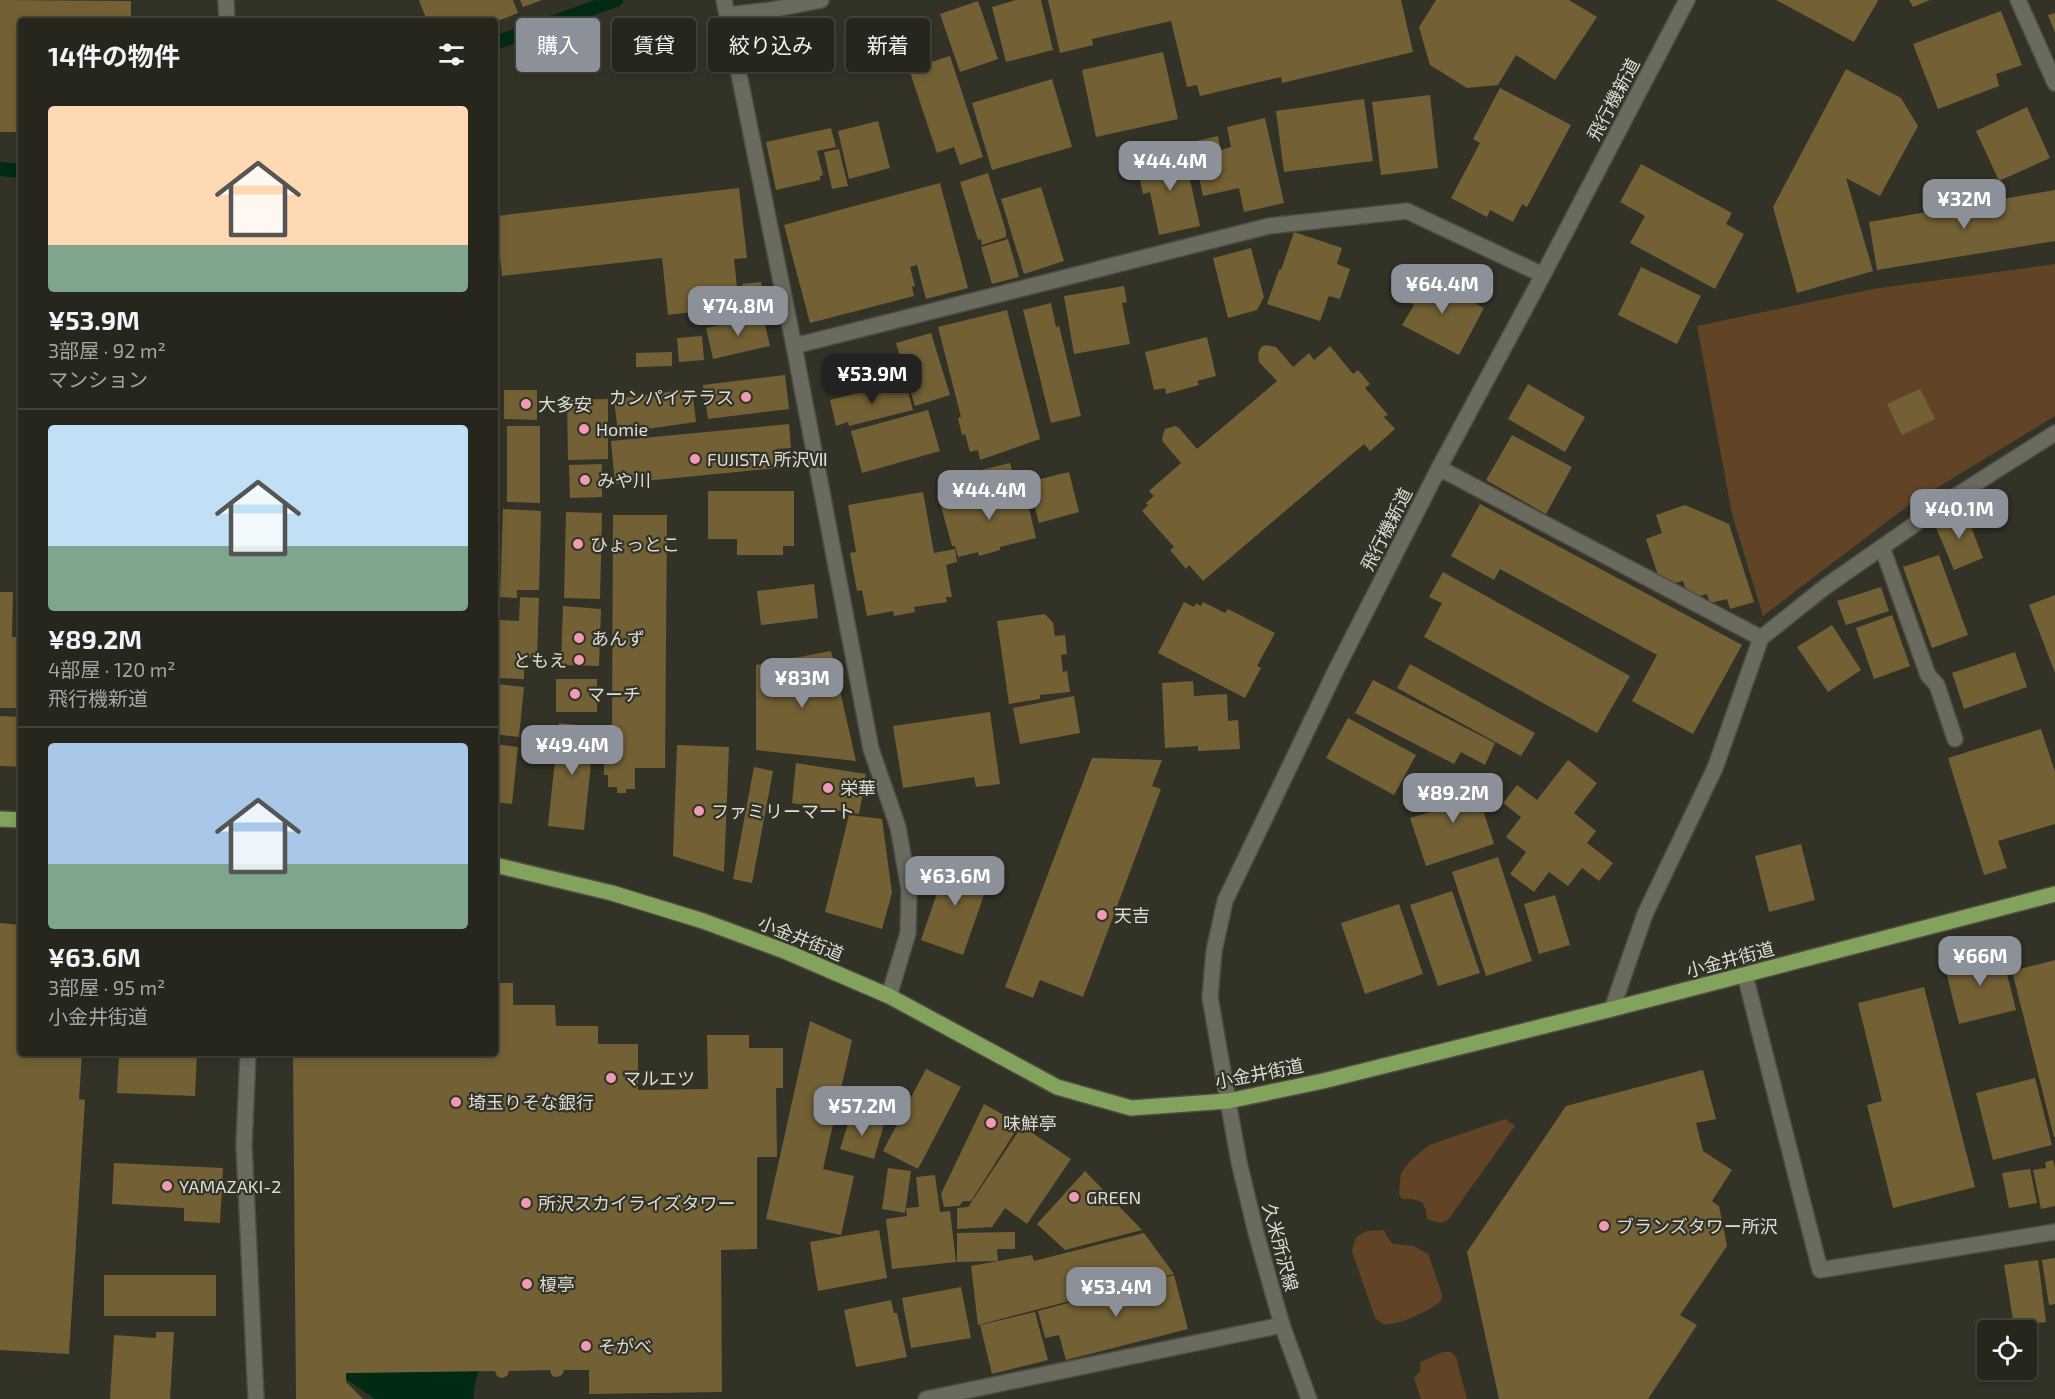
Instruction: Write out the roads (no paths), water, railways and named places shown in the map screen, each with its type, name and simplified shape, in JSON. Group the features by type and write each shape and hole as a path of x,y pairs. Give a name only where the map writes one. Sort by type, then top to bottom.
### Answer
{"main road":[{"path":"0,819 18,820"},
{"name":"小金井街道","path":"498,866 612,893 703,921 787,952 889,996 1058,1087 1131,1108 1228,1101 1323,1081 2055,894"}],"street":[{"path":"226,0 227,18"},
{"path":"821,0 771,10 726,8 871,748 898,827 909,889 908,933 889,996"},
{"name":"飛行機新道","path":"1228,1101 1210,997 1214,951 1225,901 1335,670 1439,468 1687,0"},
{"path":"2020,0 2055,83"},
{"path":"794,346 1269,226 1407,211 1543,275"},
{"path":"1612,1009 1645,914 1714,768 1761,638 1825,587 1882,547 1961,492 2055,433"},
{"path":"1439,468 1761,638"},
{"path":"1882,547 1928,675 1937,686 1955,740"},
{"path":"1745,975 1820,1270 2055,1232"},
{"path":"248,1056 244,1145 256,1399"},
{"name":"久米所沢線","path":"1228,1101 1239,1162 1256,1233 1282,1325 1309,1399"},
{"path":"926,1399 1282,1325"}],"waterway":[{"path":"498,42 616,0"},
{"path":"0,169 18,171"}],"place":[{"name":"カンパイテラス","path":"746,397"},
{"name":"大多安","path":"526,404"},
{"name":"Homie","path":"584,429"},
{"name":"FUJISTA 所沢Ⅶ","path":"695,459"},
{"name":"みや川","path":"585,480"},
{"name":"ひょっとこ","path":"578,544"},
{"name":"あんず","path":"579,638"},
{"name":"ともえ","path":"579,660"},
{"name":"マーチ","path":"575,694"},
{"name":"栄華","path":"828,788"},
{"name":"ファミリーマート","path":"699,811"},
{"name":"天吉","path":"1102,915"},
{"name":"マルエツ","path":"611,1078"},
{"name":"埼玉りそな銀行","path":"456,1102"},
{"name":"味鮮亭","path":"991,1123"},
{"name":"YAMAZAKI-2","path":"167,1186"},
{"name":"GREEN","path":"1074,1197"},
{"name":"所沢スカイライズタワー","path":"526,1203"},
{"name":"ブランズタワー所沢","path":"1604,1226"},
{"name":"榎亭","path":"527,1284"},
{"name":"そがべ","path":"586,1346"}]}
